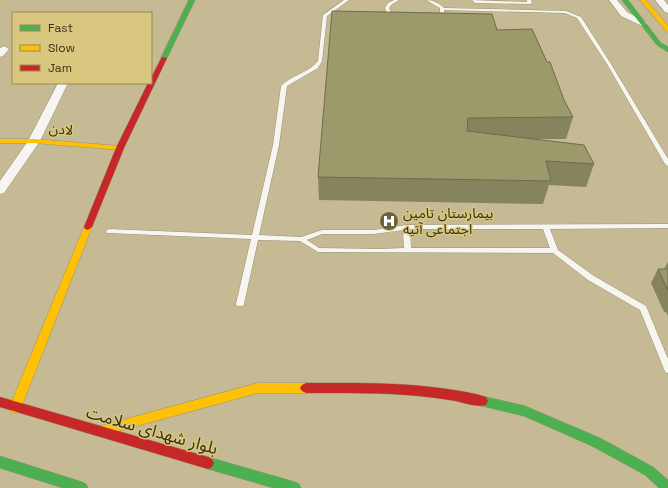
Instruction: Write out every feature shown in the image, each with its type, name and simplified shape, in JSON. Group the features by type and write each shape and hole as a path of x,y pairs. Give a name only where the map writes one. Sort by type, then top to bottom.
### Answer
{"street":[{"path":"152,82 192,0"},
{"path":"613,0 624,14 643,24"},
{"path":"624,0 659,44 668,50"},
{"path":"643,0 668,30"},
{"path":"658,0 668,10"},
{"path":"0,190 34,141 62,84"},
{"path":"16,408 120,148 151,84"},
{"name":"لادن","path":"0,141 34,141 120,148"},
{"path":"100,431 258,388 380,388 462,396 525,411 596,442 649,471 668,488"},
{"name":"بلوار شهدای سلامت","path":"0,402 16,408 295,488"},
{"path":"0,462 82,488"}],"lane":[{"path":"240,304 276,145 284,86 316,67 320,61 325,15 347,0"},
{"path":"398,0 389,4 387,8 389,13 403,20"},
{"path":"428,0 438,2 442,9 439,16"},
{"path":"474,0 475,2 503,1 530,3 529,0"},
{"path":"442,9 566,12 578,17 609,64 668,164"},
{"path":"545,226 554,251 591,278 643,308 668,369"},
{"path":"109,231 301,239 322,232 374,232 406,228 668,226"},
{"path":"406,228 408,250"},
{"path":"301,239 318,250 554,251"}],"building":[{"path":"332,11 492,14 497,30 532,29 547,62 550,62 564,100 573,117 468,118 467,131 584,145 594,164 546,161 551,181 318,177"},
{"path":"658,269 668,269 668,290"}],"traffic: fast":[{"path":"164,58 192,0"},
{"path":"625,0 659,44 668,50"},
{"path":"482,401 525,411 596,442 649,471 668,488"},
{"path":"0,462 82,488"},
{"path":"208,463 295,488"}],"traffic: slow":[{"path":"643,0 668,30"},
{"path":"0,141 34,141 120,148"},
{"path":"15,408 88,227"},
{"path":"100,431 258,388 306,388"}],"traffic: jam":[{"path":"152,83 164,58"},
{"path":"88,227 120,148 151,84"},
{"path":"306,388 395,389 439,393 482,401"},
{"path":"0,402 208,463"}],"place":[{"name":"بیمارستان تامین اجتماعی آتیه","path":"389,221"}]}
